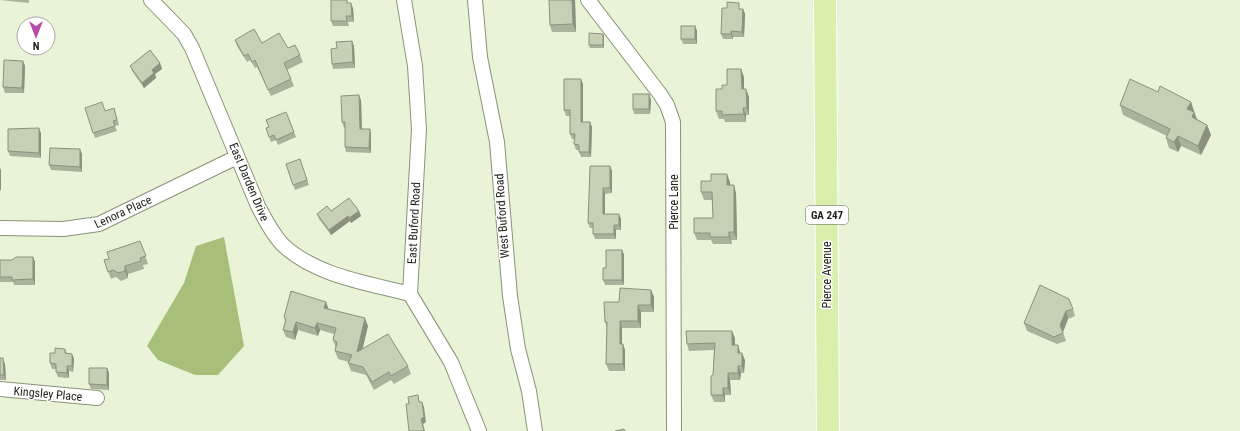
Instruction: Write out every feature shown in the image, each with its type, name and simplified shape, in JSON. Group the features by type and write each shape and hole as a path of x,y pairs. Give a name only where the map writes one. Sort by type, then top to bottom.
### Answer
{"main road":[{"name":"Pierce Avenue","path":"825,0 828,431"}],"street":[{"name":"East Darden Drive","path":"151,0 184,34 192,48 210,86 237,157 267,224 281,244 297,257 327,270 410,294"},
{"name":"East Buford Road","path":"404,0 415,66 419,129 410,294"},
{"name":"West Buford Road","path":"475,0 480,57 497,142 510,296 518,348 529,391 535,431"},
{"name":"Pierce Lane","path":"588,0 660,94 667,105 673,122 674,431"},
{"name":"Lenora Place","path":"0,228 62,229 99,224 237,157"},
{"path":"410,294 451,362 479,431"},
{"name":"Kingsley Place","path":"0,389 97,398"}],"shaded area":[{"path":"224,237 244,346 218,375 195,375 158,360 147,346 184,283 196,246"}],"building":[{"path":"331,0 347,0 347,3 351,3 352,16 346,16 347,21 331,21"},
{"path":"549,0 572,0 573,24 550,25"},
{"path":"727,2 739,3 739,9 743,9 742,32 731,31 731,34 721,34 722,8 727,8"},
{"path":"681,26 695,26 695,39 681,39"},
{"path":"254,29 262,43 279,33 288,48 295,45 300,55 284,63 291,79 268,90 255,60 252,62 248,54 244,56 235,40"},
{"path":"589,33 603,34 603,45 589,45"},
{"path":"352,41 353,62 332,64 331,49 337,48 336,42"},
{"path":"150,50 160,63 152,70 154,73 142,83 130,66"},
{"path":"4,60 23,61 22,88 3,87"},
{"path":"727,69 741,69 742,89 746,89 747,108 743,108 744,114 722,115 722,111 716,111 716,89 722,89 722,85 727,85"},
{"path":"564,79 581,79 581,122 590,122 589,152 579,152 579,145 574,144 575,134 570,134 570,110 564,110"},
{"path":"1130,79 1158,92 1160,86 1191,102 1187,109 1194,112 1192,117 1207,125 1198,146 1178,136 1174,142 1166,138 1170,129 1120,105"},
{"path":"633,94 649,94 649,109 633,109"},
{"path":"359,95 360,129 370,129 369,148 345,147 345,122 342,122 341,96"},
{"path":"102,102 105,111 114,108 117,120 113,121 115,126 93,133 85,108"},
{"path":"286,112 294,132 276,140 274,135 269,137 266,128 269,127 266,120"},
{"path":"39,128 39,153 8,151 8,129"},
{"path":"50,148 80,149 80,167 49,165"},
{"path":"300,159 307,180 293,185 286,164"},
{"path":"590,166 610,166 610,188 603,188 603,214 619,214 619,225 614,225 614,234 593,234 593,223 588,223"},
{"path":"711,174 727,174 727,185 734,185 734,232 729,232 729,237 710,237 710,233 694,233 694,218 713,218 712,192 701,192 701,181 711,181"},
{"path":"349,198 359,211 349,218 348,216 329,230 317,214 327,206 331,211"},
{"path":"140,241 146,256 140,258 141,261 125,266 125,271 118,273 113,270 108,272 104,260 109,259 107,252"},
{"path":"606,250 622,250 622,280 603,280 603,268 606,268"},
{"path":"16,257 33,257 33,279 12,280 12,277 0,277 0,260 12,260"},
{"path":"1040,285 1069,299 1073,309 1066,311 1060,325 1063,333 1054,337 1024,323"},
{"path":"620,288 651,290 651,305 638,305 638,321 620,321 620,344 623,344 623,364 606,364 607,322 605,322 604,302 619,302"},
{"path":"291,291 326,302 324,308 365,318 357,352 388,334 408,366 391,376 389,372 372,382 363,367 348,363 352,355 335,351 337,342 333,340 336,328 317,323 315,328 296,322 293,332 283,330 286,319 284,317"},
{"path":"686,331 732,331 732,345 738,345 738,353 742,353 742,366 738,366 738,373 728,373 728,388 723,388 723,395 711,395 711,376 713,375 715,343 687,344"},
{"path":"55,348 65,349 65,353 72,354 72,366 67,366 67,373 56,372 56,364 50,363 50,353 55,353"},
{"path":"0,358 3,358 4,375 0,375"},
{"path":"89,368 107,368 107,385 89,384"},
{"path":"418,395 419,402 422,402 424,417 421,419 424,431 409,431 406,404 409,404 408,397"}]}
